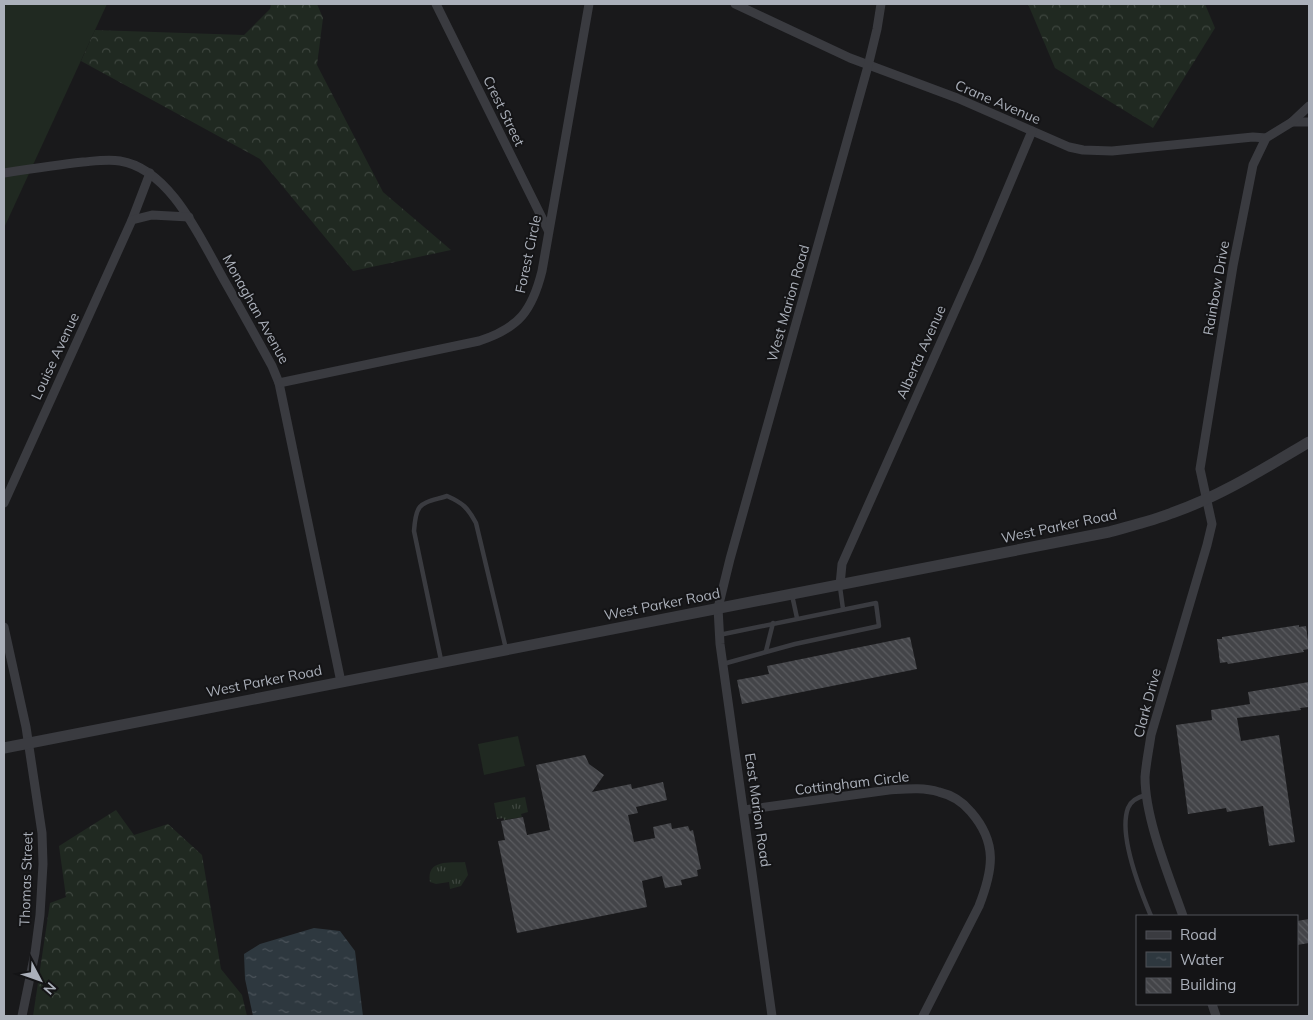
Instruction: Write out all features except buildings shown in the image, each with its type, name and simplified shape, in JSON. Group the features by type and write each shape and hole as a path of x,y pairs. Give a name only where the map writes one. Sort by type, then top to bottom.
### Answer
{"street":[{"name":"Crest Street","path":"436,4 548,230"},
{"name":"Forest Circle","path":"279,383 480,341 507,330 525,315 533,301 542,271 589,4"},
{"name":"Crane Avenue","path":"735,4 868,66 957,98 1069,147 1097,151 1253,137 1266,138"},
{"name":"West Marion Road","path":"718,608 730,559 868,66 881,4"},
{"path":"1266,138 1292,122 1309,106"},
{"path":"1292,122 1309,122"},
{"name":"Alberta Avenue","path":"840,585 842,564 853,538 982,250 1032,132"},
{"name":"Rainbow Drive","path":"1206,498 1200,469 1233,266 1252,165 1266,138"},
{"name":"Monaghan Avenue","path":"4,173 107,160 121,161 150,173 168,191 189,217 272,366 279,383 341,682"},
{"name":"Louise Avenue","path":"4,503 132,220 150,173"},
{"path":"132,220 152,215 189,217"},
{"name":"West Parker Road","path":"4,748 1109,532 1174,513 1229,488 1309,442"},
{"name":"Clark Drive","path":"1183,915 1154,831 1147,794 1146,763 1151,735 1212,524 1206,498"},
{"name":"East Marion Road","path":"718,608 719,635 772,1016"},
{"path":"4,627 28,742"},
{"name":"Thomas Street","path":"22,1016 35,953 40,915 43,864 39,806 28,742"},
{"name":"Cottingham Circle","path":"744,810 889,790 913,789 931,790 952,796 968,808 980,821 991,848 991,861 985,891 923,1016"}],"lane":[{"path":"442,662 414,531 415,513 423,504 447,496 461,502 471,513 476,524 506,649"},
{"path":"840,585 843,609"},
{"path":"792,594 797,618"},
{"path":"719,635 876,603 879,626 766,651 723,664"},
{"path":"766,651 773,623"},
{"path":"1147,794 1136,798 1128,806 1125,825 1136,878 1151,915"}],"green space":[{"path":"6,4 107,4 4,228 4,9"},
{"path":"271,4 317,4 323,18 317,65 383,192 451,250 353,271 260,159 81,61 95,30 244,35 270,9"},
{"path":"1028,4 1205,4 1215,28 1153,128 1055,68"},
{"path":"518,736 525,766 484,775 478,744"},
{"path":"525,797 528,812 521,814 522,817 504,820 503,818 497,819 494,803"},
{"path":"116,810 134,835 168,824 202,855 221,969 242,995 247,1016 33,1016 50,903 66,897 59,846"},
{"path":"465,862 468,875 461,886 450,889 449,882 436,884 430,882 430,875 435,866 446,863"}],"water":[{"path":"314,928 340,931 355,951 363,1016 253,1016 245,979 244,954 260,944"}]}
